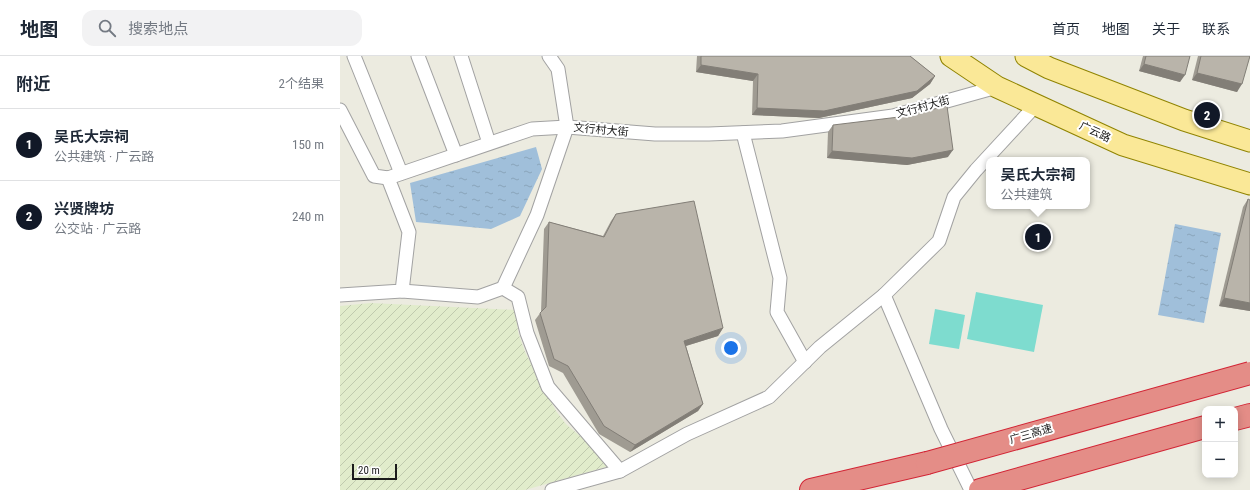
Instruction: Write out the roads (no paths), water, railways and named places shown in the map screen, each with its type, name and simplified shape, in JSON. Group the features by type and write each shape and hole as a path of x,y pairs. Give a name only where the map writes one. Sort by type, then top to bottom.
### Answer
{"highway":[{"name":"广三高速","path":"811,490 927,463 1250,373"},
{"path":"1238,418 1250,415"},
{"path":"980,490 1202,428"}],"main road":[{"name":"广云路","path":"951,56 997,87 1123,145 1250,184"},
{"path":"1026,56 1049,68 1184,120 1250,140"}],"street":[{"path":"354,56 401,173"},
{"path":"418,56 456,155"},
{"path":"461,56 489,143"},
{"path":"340,295 402,291 478,297 503,288 538,215 567,127 558,69 549,56"},
{"name":"文行村大街","path":"388,178 532,129 567,127 655,134 709,134 782,131 893,116 997,87"},
{"path":"988,157 1036,105"},
{"path":"340,110 374,176 388,178 409,232 402,291"},
{"path":"743,133 780,278 777,312 805,362"},
{"path":"552,490 620,471 686,434 769,397 820,347 884,295 939,241 954,197 986,159"},
{"path":"503,288 518,297 527,333 548,387 620,471"},
{"path":"884,295 941,429 970,490"}],"water":[{"path":"536,147 542,169 520,216 491,229 416,222 410,183"},
{"path":"1175,224 1221,233 1204,323 1158,315"}],"place":[{"name":"兴贤牌坊","path":"1207,115"},
{"name":"吴氏大宗祠","path":"1038,237"}]}
